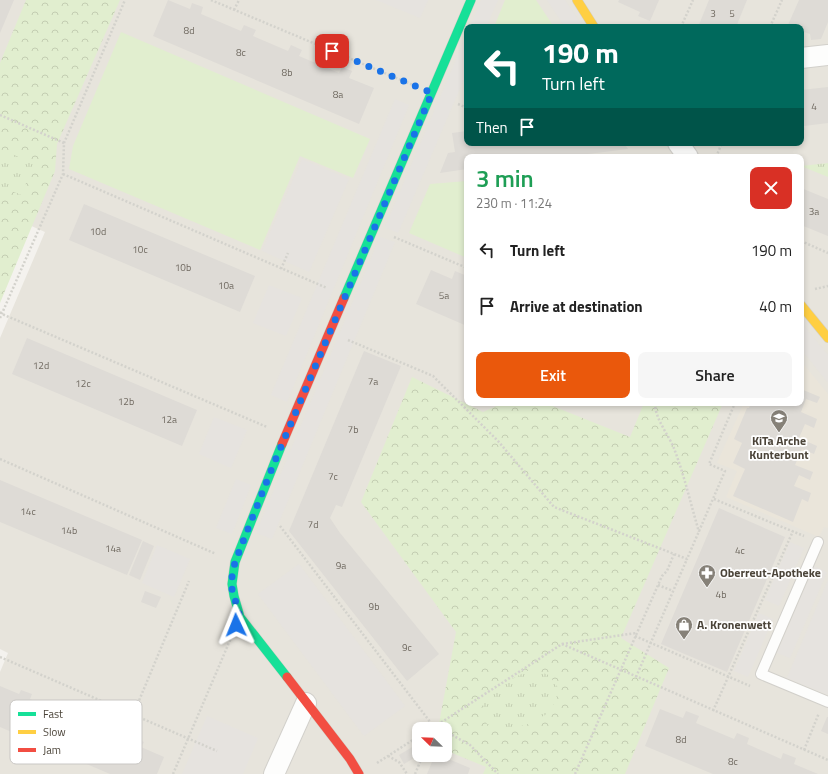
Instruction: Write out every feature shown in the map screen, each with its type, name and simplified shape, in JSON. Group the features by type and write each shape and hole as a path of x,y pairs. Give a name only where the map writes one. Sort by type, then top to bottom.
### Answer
{"street":[{"path":"359,774 350,759 240,617 232,589 232,577 235,562 286,435 471,0"},
{"path":"577,0 592,24"},
{"path":"804,58 828,55"},
{"path":"804,309 828,338"},
{"path":"274,774 306,703"}],"lane":[{"path":"818,542 761,674 826,701"}],"path":[{"path":"0,318 63,174 64,143 126,0"},
{"path":"211,0 432,93"},
{"path":"234,10 239,0"},
{"path":"682,24 693,0"},
{"path":"771,24 782,0"},
{"path":"458,104 464,107"},
{"path":"0,115 64,143"},
{"path":"63,174 345,296"},
{"path":"374,228 464,267"},
{"path":"804,242 828,253"},
{"path":"281,269 288,253"},
{"path":"1,313 286,435"},
{"path":"330,332 432,376 498,441 554,507 687,559"},
{"path":"656,406 657,414 675,449 699,533"},
{"path":"636,677 725,471 709,464 734,406"},
{"path":"0,460 235,562"},
{"path":"714,499 818,542"},
{"path":"280,526 428,722"},
{"path":"713,711 793,532"},
{"path":"575,774 662,576 667,570 674,554"},
{"path":"139,700 189,581"},
{"path":"658,585 673,591"},
{"path":"173,774 240,617"},
{"path":"442,722 562,644 636,635 651,643 756,688"},
{"path":"562,644 828,760"},
{"path":"0,657 99,700"},
{"path":"804,750 826,701"},
{"path":"812,712 819,715"},
{"path":"142,719 217,751"},
{"path":"452,735 470,744 498,774"},
{"path":"359,774 412,741"},
{"path":"388,756 399,762 407,774"},
{"path":"415,774 420,762"}],"shaded area":[{"path":"0,0 828,0 828,774 0,774 0,672 8,653 0,649 0,338 45,232 0,212"},
{"path":"376,0 428,0 420,18"},
{"path":"481,0 498,0 487,24 471,24"},
{"path":"547,0 565,0 581,24 563,24"},
{"path":"464,41 464,79 398,233 385,227"},
{"path":"395,99 409,105 287,402 271,395"},
{"path":"302,159 349,179 309,272 262,251"},
{"path":"380,237 395,242 272,539 256,533"},
{"path":"269,285 302,298 286,336 253,323"},
{"path":"804,326 828,355 828,383 804,353"},
{"name":"KiTa Arche Kunterbunt","path":"804,365 828,394 828,528 824,527 819,537 726,497 737,471 717,463 743,406 804,406"},
{"path":"214,417 247,430 231,468 199,454"},
{"path":"236,479 251,485 232,534 216,528"},
{"path":"790,542 804,548 779,606 765,600"},
{"path":"157,545 190,559 174,597 142,583"},
{"path":"299,564 405,706 364,736 258,594"},
{"path":"814,566 827,572 790,658 777,653"},
{"path":"828,580 828,695 787,678"},
{"path":"759,613 773,619 748,677 734,671"},
{"path":"207,716 258,738 243,774 182,774"}],"green space":[{"path":"26,0 120,0 57,144 55,171 0,303 0,63"},
{"path":"505,0 536,0 552,24 495,24"},
{"path":"121,32 370,139 353,178 300,156 260,250 69,169 73,146"},
{"path":"0,149 34,164 21,195 0,186"},
{"path":"828,163 828,177 804,167 804,166"},
{"path":"464,181 464,257 409,233 430,184"},
{"path":"412,377 464,403 464,406 471,406 483,412 496,406 552,406 630,437 643,406 722,406 621,638 669,668 625,774 483,774 486,767 452,753 452,722 439,722 456,632 361,502"},
{"path":"531,669 549,675 559,689 549,713 528,724 502,731 490,729 485,721 482,709 485,701 490,694 506,682"}],"building":[{"path":"0,0 14,0 0,33"},
{"path":"168,0 190,9 192,3 203,7 201,14 241,31 244,25 256,30 253,36 288,51 291,45 302,50 299,56 339,73 342,67 352,71 349,78 374,88 359,124 153,36"},
{"path":"619,0 659,0 650,21 638,16 640,12 618,2"},
{"path":"709,0 747,0 737,24 699,24"},
{"path":"799,0 828,0 828,22 821,39 811,40 810,34 804,32 804,24 788,24"},
{"path":"828,87 828,123 804,126 804,90"},
{"path":"464,131 464,146 626,146 628,149 588,154 464,154 464,169 440,173 448,153 455,152 452,133"},
{"path":"804,189 828,199 828,236 804,226"},
{"path":"84,204 255,276 240,312 69,240"},
{"path":"431,270 452,279 455,271 464,275 464,325 416,304"},
{"path":"27,338 197,410 182,446 12,374"},
{"path":"364,351 401,366 342,507 336,505 330,518 340,533 439,654 407,681 289,531"},
{"path":"804,390 820,397 817,403 806,399 804,404"},
{"path":"750,406 803,406 801,412 817,419 814,428 805,424 799,438 817,446 814,454 802,449 795,465 813,472 810,480 799,475 794,486 811,493 808,502 802,499 793,522 733,496 745,469 733,463 742,443 734,439 747,408"},
{"path":"0,480 142,540 127,575 0,522"},
{"path":"719,508 785,537 727,672 661,644"},
{"path":"143,541 154,546 140,580 129,575"},
{"path":"145,591 161,597 156,608 141,602"},
{"path":"0,686 19,694 21,690 32,694 30,699 32,700 10,700 10,731 0,727"},
{"path":"660,709 683,718 686,711 699,716 696,723 734,739 737,733 749,738 747,744 781,759 783,753 796,758 794,764 818,774 713,774 645,746"},
{"path":"828,717 828,734 821,731"},
{"path":"142,747 164,757 157,774 110,774 87,764 142,764"},
{"path":"412,747 412,759 404,764 399,755"},
{"path":"452,760 470,768 468,774 427,774 432,762 452,762"}],"traffic: fast":[{"path":"344,298 471,0"},
{"path":"282,444 235,562 232,584 240,617 287,677"}],"traffic: slow":[{"path":"577,0 592,24"},
{"path":"804,309 828,338"}],"traffic: jam":[{"path":"282,444 344,298"},
{"path":"287,677 350,759 359,774"}],"place":[{"name":"KiTa Arche Kunterbunt","path":"779,433"},
{"name":"Oberreut-Apotheke","path":"707,588"},
{"name":"A. Kronenwett","path":"684,640"}],"route":[{"path":"236,625 240,617 232,589 232,577 235,562 274,463 432,93 332,51"}]}
